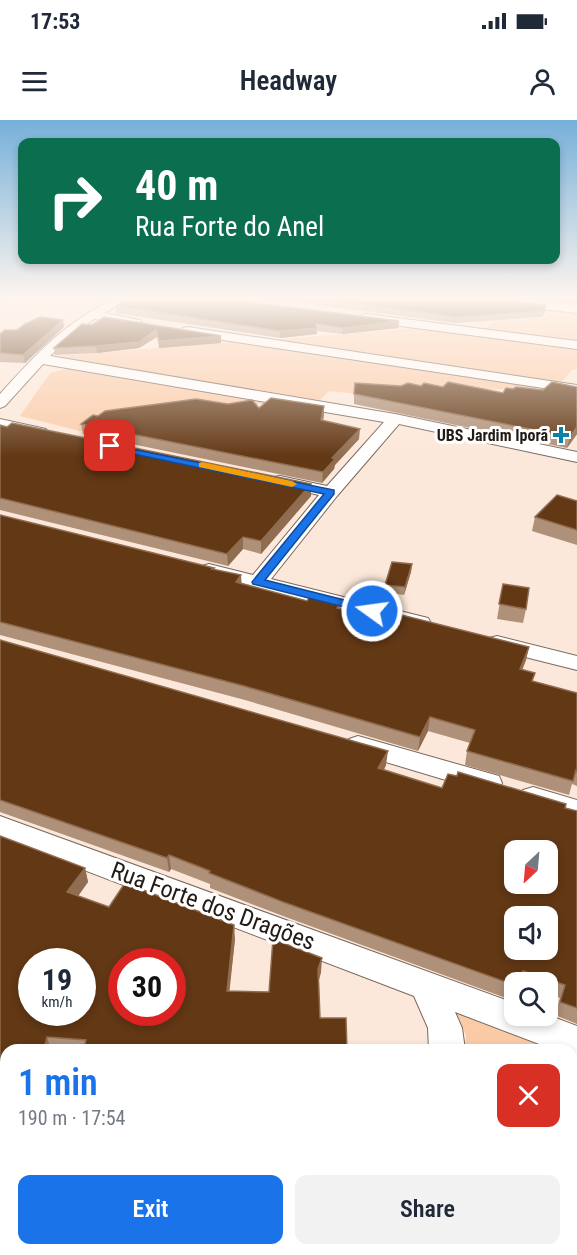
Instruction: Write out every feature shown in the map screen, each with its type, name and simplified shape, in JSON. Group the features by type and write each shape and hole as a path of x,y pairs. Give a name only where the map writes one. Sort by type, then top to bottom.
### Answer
{"street":[{"path":"0,403 48,351"},
{"path":"324,351 577,389"},
{"path":"39,359 395,419 577,457"},
{"path":"258,582 331,492 395,419"},
{"path":"0,424 57,435"},
{"path":"262,478 331,492"},
{"path":"191,565 440,628"},
{"path":"475,637 577,663"},
{"path":"334,738 577,810"},
{"name":"Rua Forte dos Dragões","path":"0,826 577,1042"},
{"path":"426,986 445,1028 446,1044"}],"shaded area":[{"path":"122,351 292,351 546,388 434,391 377,396 329,391 320,400 62,358 61,356"},
{"path":"346,351 577,351 577,369 573,369 561,382"},
{"path":"71,368 269,403 104,419 80,431 20,416 50,373"},
{"path":"454,1006 547,1044 465,1044 466,1035"}],"building":[{"path":"0,351 28,351 23,355 0,353"},
{"path":"448,382 503,393 506,388 516,387 543,390 552,382 577,387 577,427 570,437 354,394 355,383 401,386 408,383 421,386 424,383 443,387"},
{"path":"271,398 324,406 321,420 360,429 332,458 335,459 323,472 81,424 93,415 98,416 105,411 196,399 228,404 252,400 259,408"},
{"path":"12,423 311,484 261,541 243,537 227,554 0,498 0,425 7,427"},
{"path":"557,495 577,501 577,530 535,517"},
{"path":"0,515 241,575 236,582 307,601 311,595 341,602 337,608 385,620 390,612 529,647 520,669 535,673 532,681 577,693 577,771 573,781 467,751 475,730 430,717 420,737 244,686 0,622"},
{"path":"392,562 412,564 405,587 385,585"},
{"path":"503,584 529,588 526,609 499,604"},
{"path":"0,640 388,751 378,768 442,788 448,774 457,776 458,772 566,804 565,808 577,811 577,1008 560,1002 565,985 558,983 558,972 504,972 504,981 283,902 169,855 167,858 0,800"},
{"path":"0,836 85,868 67,892 109,907 125,883 234,925 227,991 269,992 273,939 322,958 318,969 320,1018 346,1018 347,1044 85,1044 86,1040 47,1037 45,1044 0,1044"}],"slow traffic":[{"path":"202,465 292,484"}],"place":[{"name":"UBS Jardim Iporã","path":"561,435"}],"route":[{"path":"110,446 331,492 258,582 372,611"}]}
